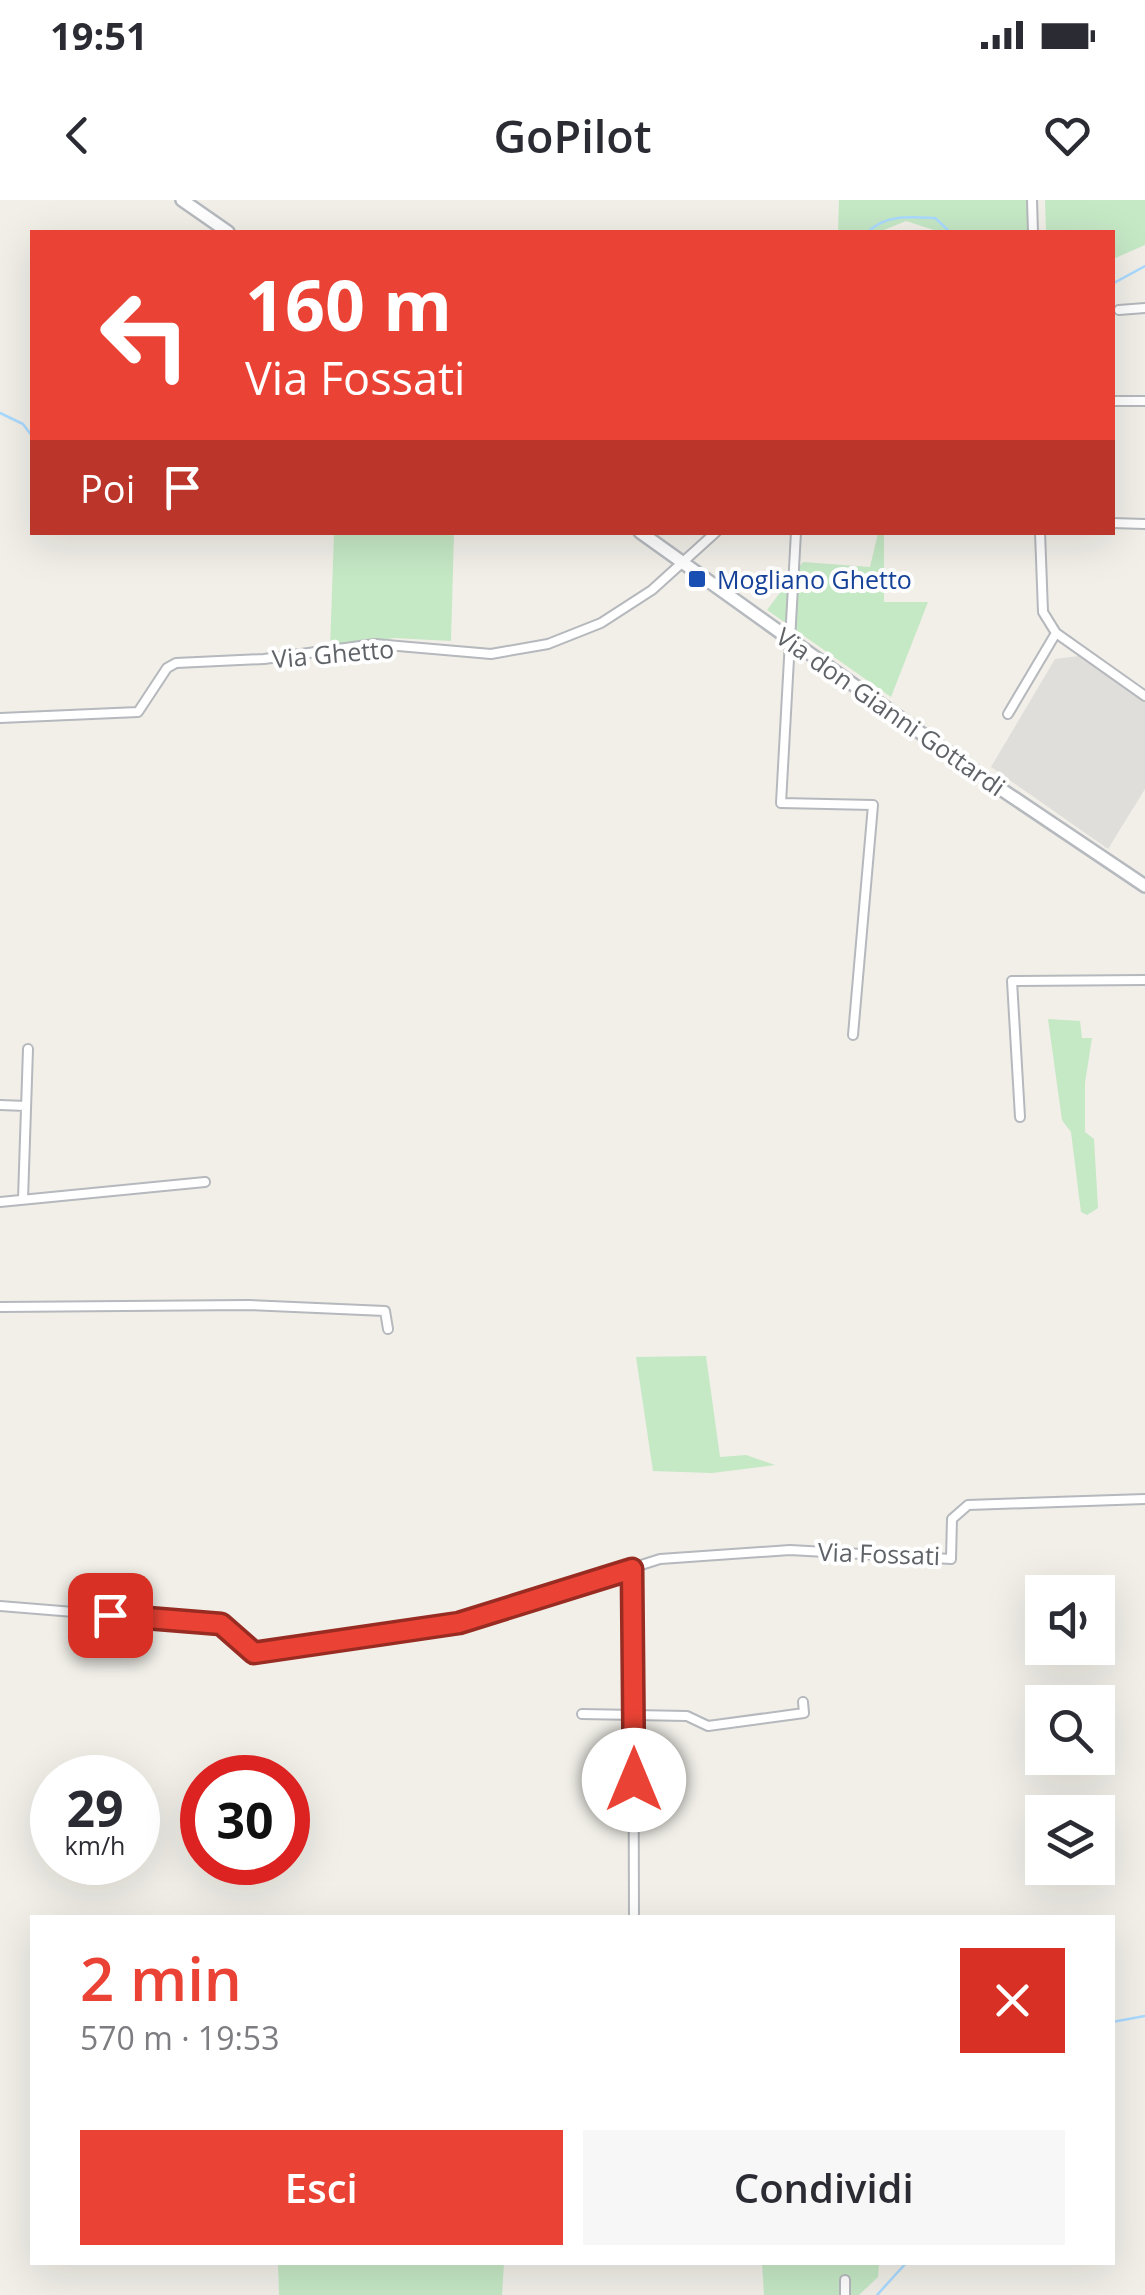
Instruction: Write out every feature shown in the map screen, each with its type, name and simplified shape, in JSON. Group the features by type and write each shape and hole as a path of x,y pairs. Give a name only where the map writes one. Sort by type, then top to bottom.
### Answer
{"main road":[{"path":"182,200 228,230"},
{"path":"195,200 229,230"},
{"name":"Via don Gianni Gottardi","path":"644,535 1145,886"}],"street":[{"path":"1032,200 1034,230"},
{"path":"1119,310 1145,308"},
{"path":"1115,400 1145,401"},
{"path":"1115,523 1145,524"},
{"name":"Via Ghetto","path":"0,718 138,712 167,668 176,663 264,659 375,644 491,654 548,644 601,623 713,535"},
{"path":"796,535 781,803 873,805 853,1035"},
{"path":"1040,535 1042,612 1056,633 1142,694 1145,683"},
{"path":"1008,714 1056,633"},
{"path":"1020,1117 1012,981 1145,980"},
{"path":"23,1199 28,1049"},
{"path":"0,1105 26,1106"},
{"path":"0,1202 206,1182"},
{"path":"0,1307 248,1305 386,1312 388,1328"},
{"name":"Via Fossati","path":"0,1606 221,1624 254,1653 459,1623 660,1559 724,1551 951,1559 952,1519 968,1505 1145,1499"},
{"path":"632,1569 634,1915"},
{"path":"582,1714 686,1716 708,1726 804,1713 803,1702"},
{"path":"845,2280 845,2295"}],"shaded area":[{"path":"1079,656 1145,702 1145,789 1108,849 991,767 1055,659"}],"green space":[{"path":"839,200 1031,200 1033,230 934,230 906,221 884,230 838,230"},
{"path":"1045,200 1145,200 1145,245 1115,258 1115,230 1046,230"},
{"path":"334,535 454,535 451,641 394,638 330,650"},
{"path":"878,535 884,535 884,602 928,602 891,697 767,610 803,562 870,567"},
{"path":"1048,1019 1080,1021 1082,1038 1092,1038 1085,1083 1085,1132 1094,1139 1098,1208 1087,1215 1081,1212 1071,1132 1062,1120"},
{"path":"706,1356 720,1457 746,1455 775,1465 712,1473 653,1471 636,1357"},
{"path":"278,2265 504,2265 502,2295 279,2295"},
{"path":"762,2265 879,2265 878,2277 859,2295 764,2295"}],"waterway":[{"path":"870,230 891,219 917,217 935,218 948,230"},
{"path":"1115,282 1145,266"},
{"path":"0,413 23,424 30,433"},
{"path":"1115,2021 1145,2016"},
{"path":"877,2295 904,2265"}],"place":[{"name":"Mogliano Ghetto","path":"697,579"}],"route":[{"path":"110,1615 221,1624 254,1653 459,1623 514,1609 632,1569 634,1780"}]}
